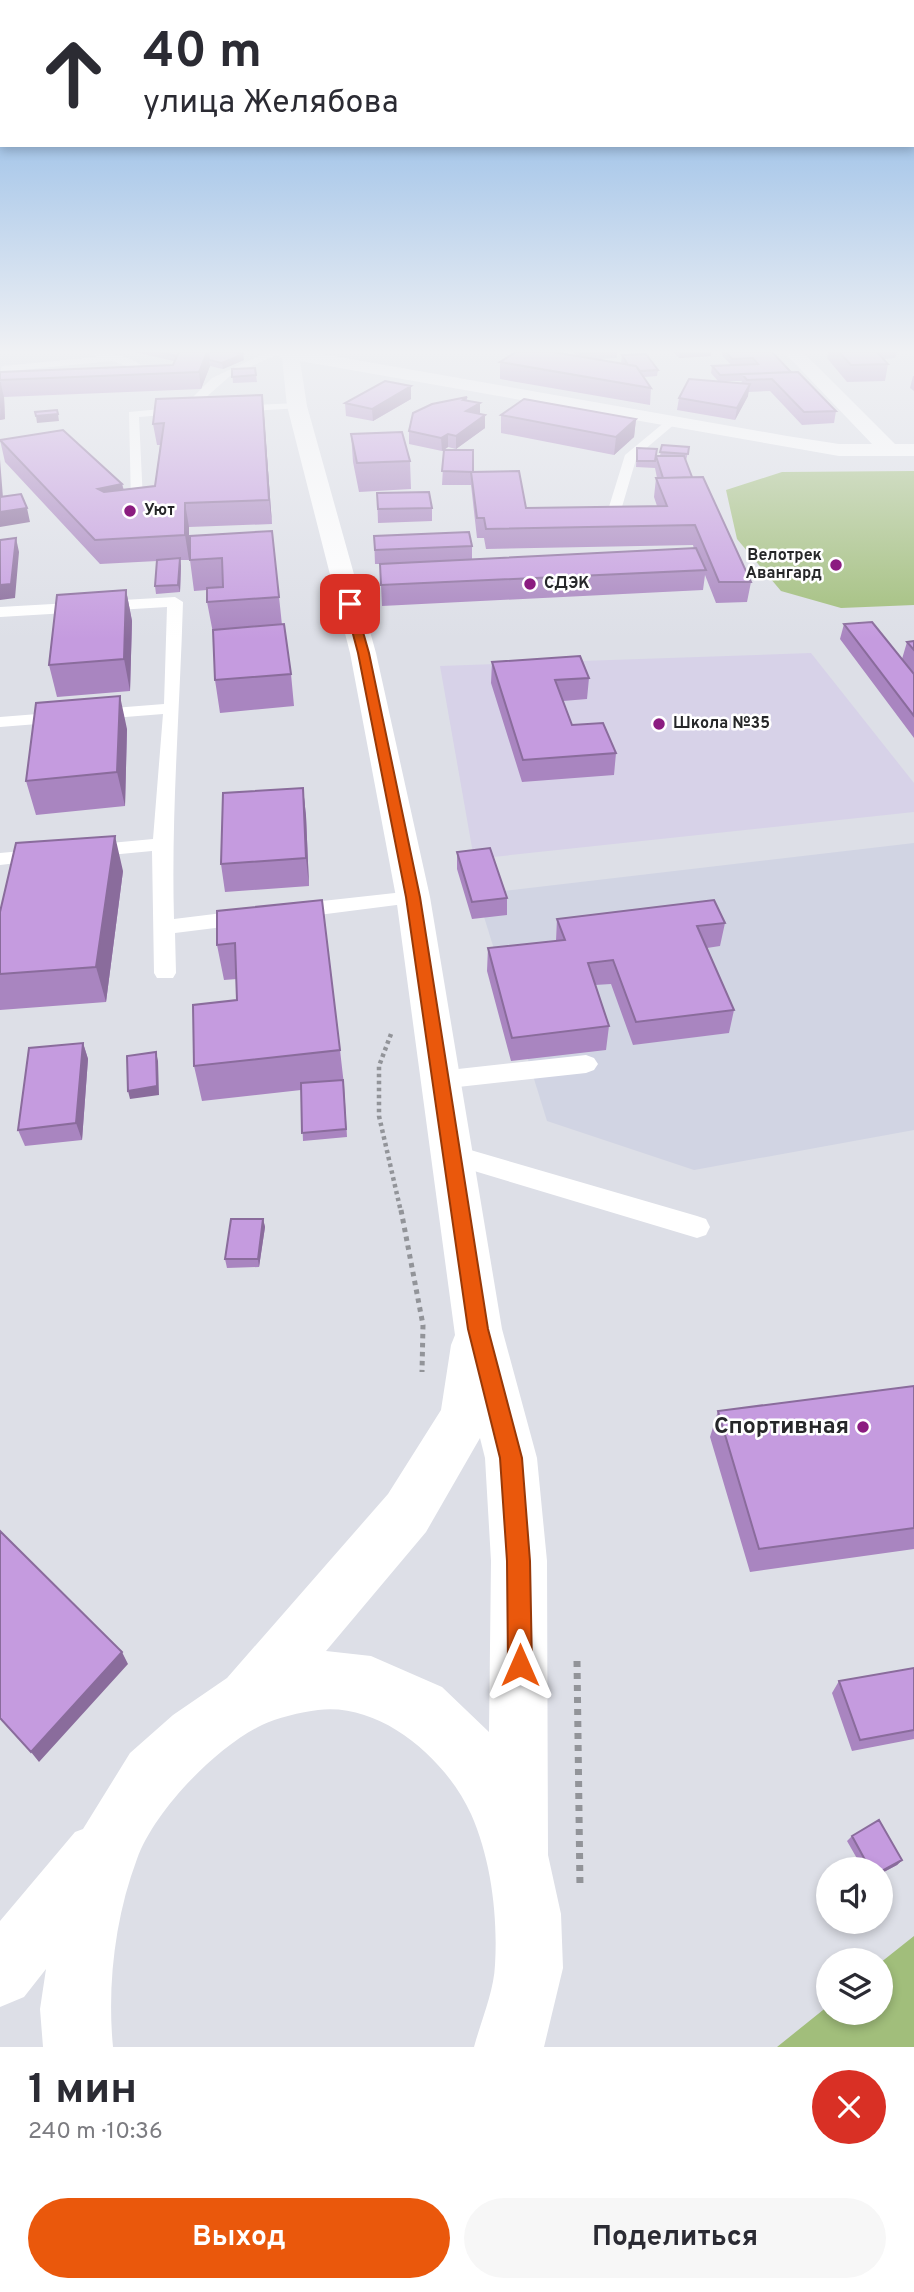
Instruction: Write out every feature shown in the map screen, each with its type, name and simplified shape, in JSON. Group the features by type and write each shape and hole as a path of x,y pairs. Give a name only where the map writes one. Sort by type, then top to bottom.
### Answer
{"main road":[{"path":"308,448 363,653 413,897 478,1329 511,1458 519,1561 520,1691 516,1855"},
{"path":"824,448 914,450"},
{"path":"888,448 891,451"},
{"path":"0,1973 109,1843 152,1775 194,1736 248,1699 407,1513 465,1416 478,1329"},
{"path":"248,1699 319,1680 371,1686 421,1708 464,1749 497,1797 516,1855 527,1914 529,1968 509,2047"},
{"path":"78,2047 75,2009 88,1914 109,1843"}],"lane":[{"path":"134,448 136,501"},
{"path":"573,514 614,514 631,455 640,448"},
{"path":"0,612 175,602 172,708 162,844 165,973"},
{"path":"0,722 172,708"},
{"path":"0,859 162,844"},
{"path":"166,926 413,897"},
{"path":"440,1080 586,1064"},
{"path":"450,1154 697,1227"}],"path":[{"path":"390,1019 392,1032 379,1066 379,1115 391,1160 423,1325 422,1376"},
{"path":"577,1661 582,1871 579,1898"}],"shaded area":[{"name":"Школа №35","path":"811,653 914,783 914,812 474,859 440,666"},
{"path":"914,843 914,1130 694,1170 547,1121 477,894"}],"green space":[{"name":"Велотрек Авангард","path":"914,471 914,605 841,608 781,591 737,539 726,490 782,472"},
{"path":"914,1936 914,2047 777,2047 816,2016 816,2025 893,2025 893,1953"}],"building":[{"path":"7,448 82,448 122,484 98,489 104,492 155,486 160,448 266,448 269,500 185,503 185,535 95,540"},
{"path":"354,448 406,448 410,461 357,463"},
{"path":"637,448 657,449 655,461 637,461"},
{"path":"661,448 689,448 688,454 660,452"},
{"path":"444,450 473,450 473,472 442,471"},
{"path":"656,456 684,456 692,477 663,478"},
{"path":"519,471 526,508 667,506 656,478 703,477 751,582 719,582 695,525 486,529 484,518 477,518 471,472"},
{"path":"429,492 432,508 378,509 377,493"},
{"path":"21,494 27,508 0,512 0,497"},
{"path":"272,531 279,597 207,602 207,588 223,587 222,558 190,560 190,536"},
{"path":"469,532 472,546 375,550 374,536"},
{"path":"16,538 11,584 0,585 0,540"},
{"path":"696,548 706,570 381,585 380,564"},
{"path":"180,558 178,585 155,586 157,560"},
{"path":"126,590 124,659 49,665 57,595"},
{"path":"872,622 914,674 914,716 844,624"},
{"path":"284,624 291,674 215,680 213,630"},
{"path":"914,641 914,650 907,642"},
{"path":"580,656 589,678 555,680 572,725 603,723 616,753 523,760 492,662"},
{"path":"120,696 117,772 26,781 36,703"},
{"path":"303,788 306,858 221,864 223,793"},
{"path":"115,836 96,967 0,974 0,912 16,843"},
{"path":"490,848 507,898 472,902 457,852"},
{"path":"322,900 340,1050 194,1066 193,1005 237,1000 235,943 217,945 217,911"},
{"path":"714,900 725,923 697,926 734,1010 636,1022 613,960 588,963 609,1026 512,1038 488,948 565,940 557,919"},
{"path":"83,1043 76,1123 18,1130 29,1048"},
{"path":"156,1052 157,1086 128,1091 127,1056"},
{"path":"343,1080 346,1129 302,1133 301,1083"},
{"path":"231,1219 263,1219 258,1259 225,1259"},
{"path":"914,1386 914,1528 759,1549 718,1411"},
{"path":"0,1531 122,1652 31,1752 0,1718"},
{"path":"914,1668 914,1730 860,1740 839,1681"},
{"path":"879,1820 902,1860 893,1865 893,1857 863,1857 852,1836"}],"place":[{"name":"Уют","path":"130,511"},
{"name":"Велотрек Авангард","path":"836,565"},
{"name":"СДЭК","path":"530,584"},
{"name":"Школа №35","path":"659,724"},
{"name":"Спортивная","path":"863,1427"}],"route":[{"path":"350,604 363,653 413,897 478,1329 511,1458 519,1561 520,1665"}]}
